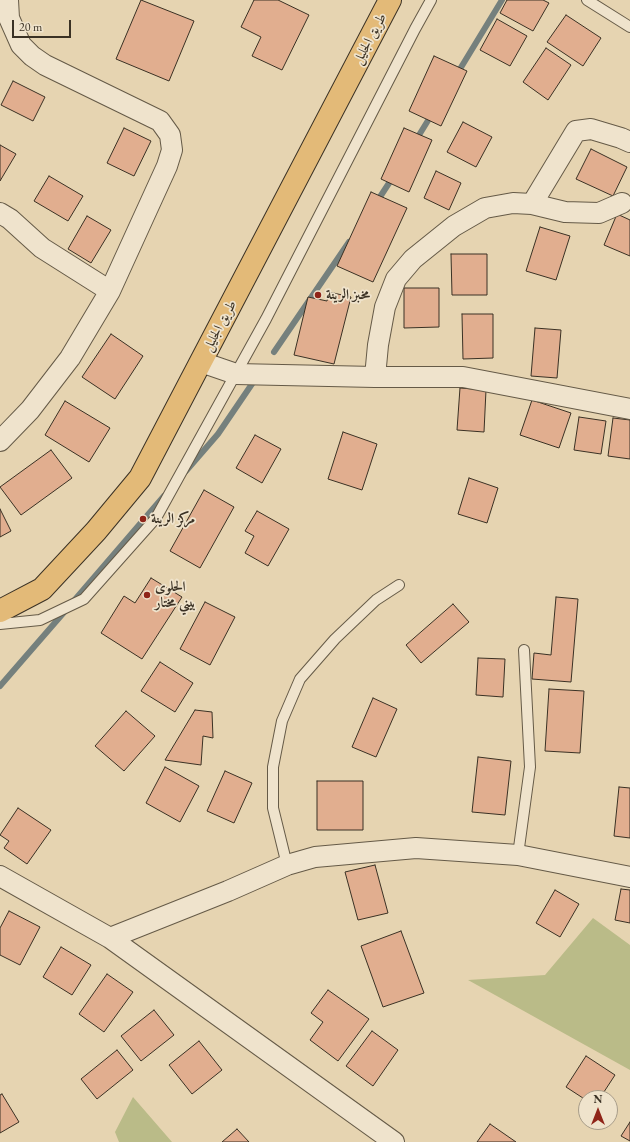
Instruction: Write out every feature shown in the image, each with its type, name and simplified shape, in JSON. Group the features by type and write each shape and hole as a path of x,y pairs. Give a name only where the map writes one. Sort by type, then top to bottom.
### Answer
{"main road":[{"name":"طريق الجليل","path":"0,610 42,589 96,532 140,478 390,0"}],"street":[{"path":"0,441 30,410 70,358 110,291 167,166 172,150 170,135 160,121 45,65 32,56 21,45 9,18 8,0"},
{"path":"532,204 576,131 591,129 630,142"},
{"path":"375,377 378,345 385,307 396,279 413,259 454,226 485,208 513,203 532,204 564,212 599,213 622,203"},
{"path":"0,213 10,219 42,248 110,291"},
{"path":"201,362 236,374 463,377 630,409"},
{"path":"110,938 228,891 287,865 314,857 416,848 518,855 630,877"},
{"path":"0,876 110,938 394,1142"}],"lane":[{"path":"0,624 40,620 84,599 156,518 266,320 431,0"},
{"path":"587,0 630,27"},
{"path":"287,865 273,808 273,768 282,721 300,678 335,639 376,600 399,585"},
{"path":"518,855 530,768 524,650"}],"green space":[{"path":"593,918 630,945 630,1070 468,980 545,975"},
{"path":"133,1097 172,1142 119,1142 115,1132"}],"building":[{"path":"141,0 194,21 169,81 116,59"},
{"path":"254,0 278,0 309,15 282,70 252,56 261,37 241,27"},
{"path":"507,0 543,0 549,3 533,31 500,13"},
{"path":"566,15 601,38 583,66 547,42"},
{"path":"497,19 527,36 510,66 480,50"},
{"path":"546,48 571,65 548,100 523,82"},
{"path":"434,56 467,71 441,126 409,111"},
{"path":"13,81 45,97 33,121 1,105"},
{"path":"463,122 492,137 476,167 447,152"},
{"path":"124,128 151,141 134,176 107,163"},
{"path":"404,128 432,140 409,192 381,179"},
{"path":"0,145 16,154 0,181"},
{"path":"591,149 627,167 613,196 576,179"},
{"path":"436,171 461,183 449,210 424,198"},
{"path":"49,176 83,196 68,221 34,201"},
{"path":"371,192 407,208 373,282 337,266"},
{"path":"617,214 630,220 630,256 604,245"},
{"path":"87,216 111,230 91,263 68,249"},
{"path":"540,227 570,236 556,280 526,271"},
{"path":"451,254 487,254 487,295 452,295"},
{"path":"404,288 439,288 439,327 404,328"},
{"path":"329,292 351,297 334,364 294,355 308,297 327,301"},
{"path":"462,314 493,314 493,358 463,359"},
{"path":"535,328 561,330 557,378 531,376"},
{"path":"111,334 143,356 115,399 82,377"},
{"path":"460,388 486,390 484,432 457,430"},
{"path":"532,400 571,413 559,448 520,435"},
{"path":"65,401 110,428 89,462 45,435"},
{"path":"579,417 606,421 601,454 574,450"},
{"path":"613,418 630,420 630,459 608,456"},
{"path":"343,432 377,444 362,490 328,479"},
{"path":"255,435 281,449 262,483 236,468"},
{"path":"51,450 72,478 21,515 0,487"},
{"path":"469,478 498,488 487,523 458,514"},
{"path":"204,490 234,507 200,568 170,551"},
{"path":"0,509 11,531 0,537"},
{"path":"257,511 289,529 268,566 245,553 254,536 245,531"},
{"path":"151,578 182,597 142,659 101,633 124,596 135,603"},
{"path":"556,597 578,599 571,682 532,679 534,653 551,655"},
{"path":"205,602 235,617 210,665 180,649"},
{"path":"453,604 469,622 421,663 406,645"},
{"path":"478,658 505,659 503,697 476,695"},
{"path":"160,662 193,683 175,712 141,691"},
{"path":"549,689 584,691 580,753 545,751"},
{"path":"373,698 397,709 376,757 352,747"},
{"path":"195,710 212,712 213,738 203,736 201,765 165,760"},
{"path":"126,711 155,736 124,771 95,746"},
{"path":"478,757 511,761 505,815 472,812"},
{"path":"165,767 199,786 180,822 146,803"},
{"path":"225,771 252,783 234,823 207,811"},
{"path":"317,781 363,781 363,830 317,830"},
{"path":"619,787 630,788 630,838 614,836"},
{"path":"18,808 51,830 27,864 4,848 9,841 0,835"},
{"path":"375,865 388,913 358,920 345,872"},
{"path":"621,889 630,890 630,923 615,920"},
{"path":"555,890 579,904 560,937 536,923"},
{"path":"9,911 40,927 20,965 0,955 0,928"},
{"path":"401,931 424,993 383,1007 361,946"},
{"path":"61,947 91,965 72,995 43,977"},
{"path":"107,974 133,992 104,1032 79,1014"},
{"path":"328,990 369,1019 338,1061 310,1040 323,1022 311,1013"},
{"path":"154,1010 174,1035 141,1061 121,1036"},
{"path":"372,1031 398,1050 373,1086 346,1066"},
{"path":"199,1041 222,1070 192,1094 169,1065"},
{"path":"117,1050 133,1070 97,1099 81,1079"},
{"path":"586,1056 615,1075 605,1090 578,1090 578,1095 566,1087"},
{"path":"2,1094 19,1122 0,1133 0,1095"},
{"path":"630,1122 630,1141 621,1136"},
{"path":"490,1124 516,1142 477,1142"},
{"path":"237,1129 249,1142 222,1142"}],"waterway":[{"path":"457,74 502,0"},
{"path":"416,140 432,114"},
{"path":"376,203 393,177"},
{"path":"274,352 349,242"},
{"path":"186,471 218,434 254,381"},
{"path":"72,603 164,496"},
{"path":"0,686 66,610"}],"place":[{"name":"مخبز الرينة","path":"318,295"},
{"name":"مركز الرينة","path":"143,519"},
{"name":"الحلوى بيني مختار","path":"147,595"}]}
